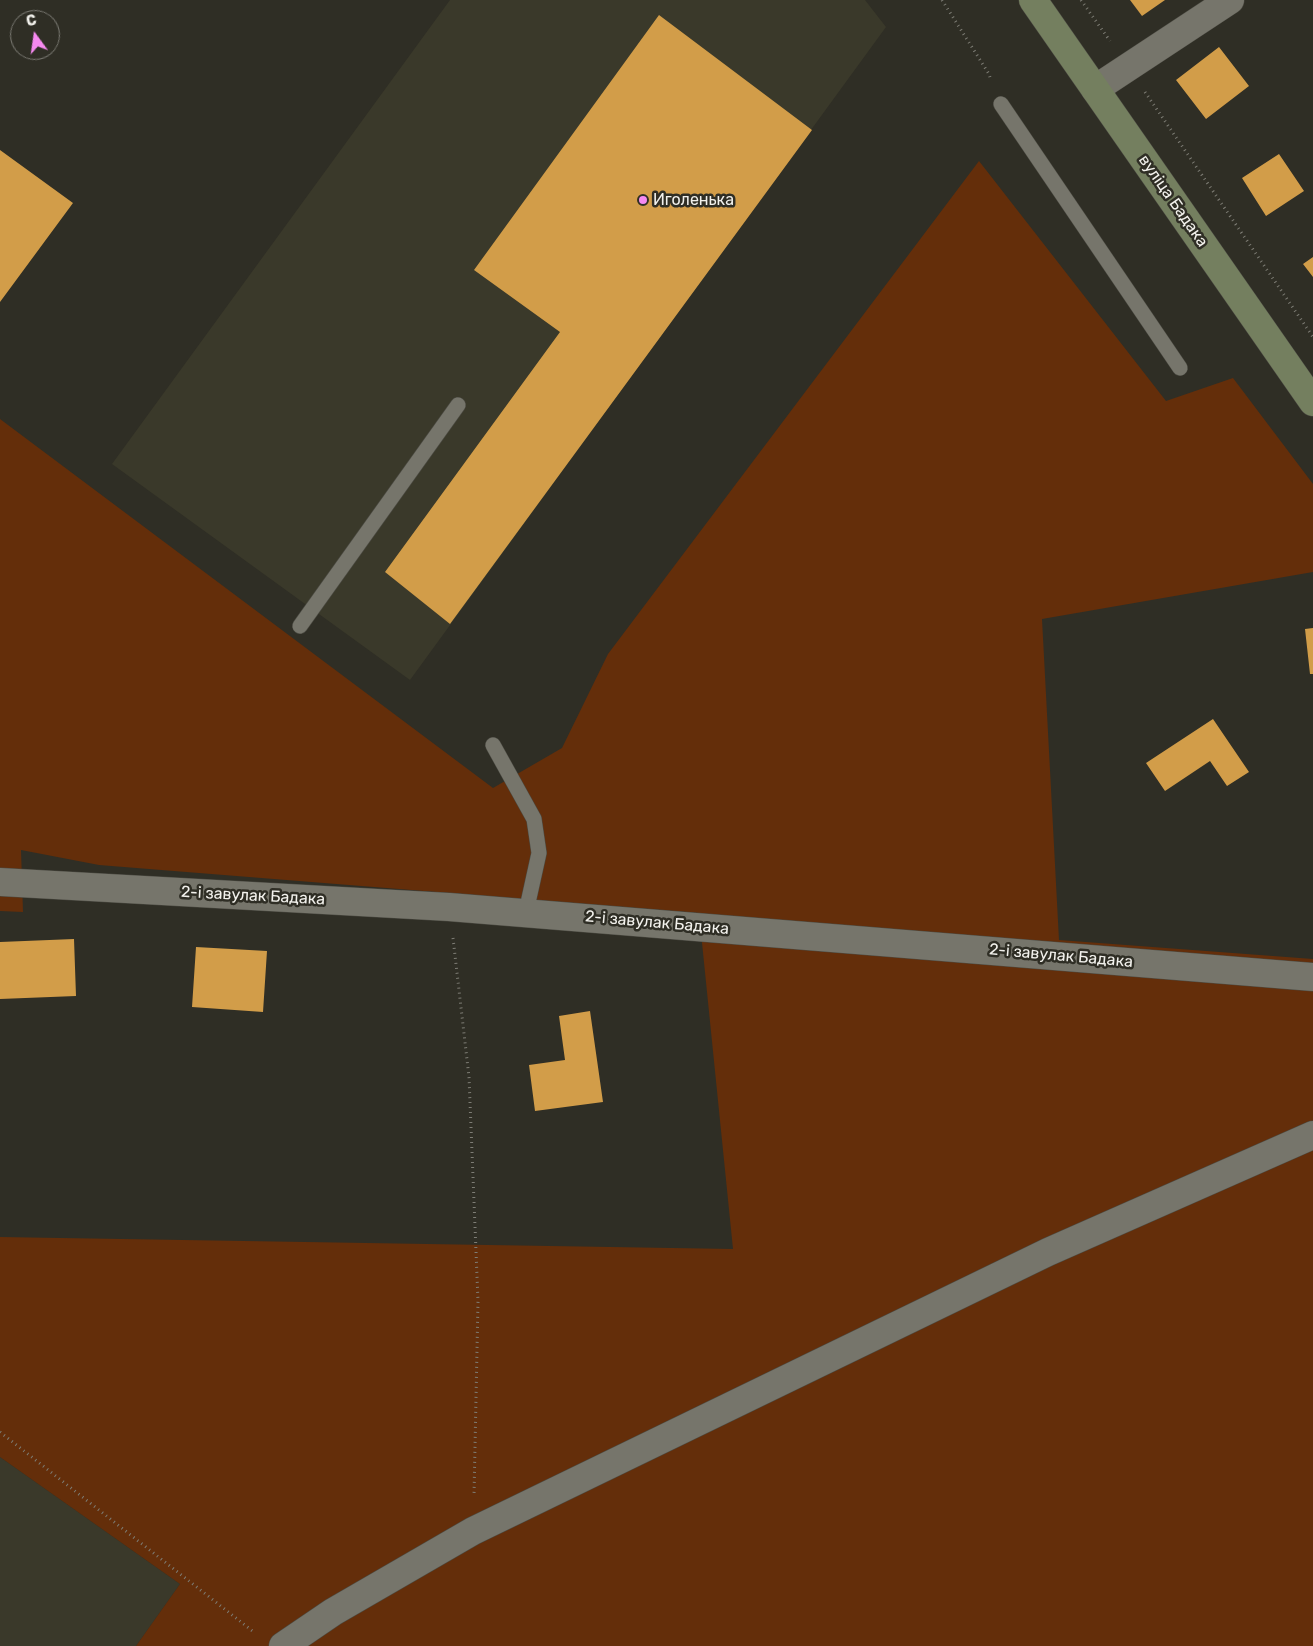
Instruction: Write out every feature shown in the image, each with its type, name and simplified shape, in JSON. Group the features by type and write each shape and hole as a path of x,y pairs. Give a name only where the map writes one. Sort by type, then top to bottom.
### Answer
{"main road":[{"name":"вуліца Бадака","path":"1033,0 1062,44 1096,89 1312,397"}],"street":[{"path":"1096,89 1230,0"},
{"name":"2-і завулак Бадака","path":"0,882 526,912 1313,976"},
{"path":"283,1646 333,1612 473,1531 1048,1252 1313,1135"}],"lane":[{"path":"1001,104 1180,368"},
{"path":"300,626 458,405"},
{"path":"493,745 534,819 539,853 526,912"}],"path":[{"path":"942,0 989,74 1001,104"},
{"path":"1081,0 1313,337"},
{"path":"449,907 469,1077 478,1301 473,1531"},
{"path":"0,1432 255,1634"}],"shaded area":[{"path":"450,0 865,0 886,27 410,680 112,464"},
{"path":"979,161 1166,401 1233,378 1313,484 1313,572 1042,619 1059,940 1313,959 1313,1646 136,1646 180,1584 0,1457 0,1237 733,1249 699,913 99,865 21,850 23,912 0,911 0,419 493,788 562,748 608,654"},
{"path":"0,1457 180,1584 136,1646 0,1646"}],"building":[{"path":"1130,0 1165,0 1142,16"},
{"name":"Иголенька","path":"659,15 812,130 450,624 385,572 560,332 474,270"},
{"path":"1219,47 1249,86 1206,119 1176,80"},
{"path":"0,150 73,203 0,302"},
{"path":"1279,154 1304,191 1266,216 1242,178"},
{"path":"1313,257 1313,277 1303,264"},
{"path":"1313,628 1313,674 1310,674 1305,629"},
{"path":"1213,719 1249,772 1227,786 1210,761 1165,791 1146,763"},
{"path":"74,939 76,996 0,999 0,942"},
{"path":"196,947 267,951 263,1012 192,1007"},
{"path":"590,1011 603,1102 535,1111 529,1065 565,1060 559,1016"}],"place":[{"name":"Иголенька","path":"643,200"}]}
